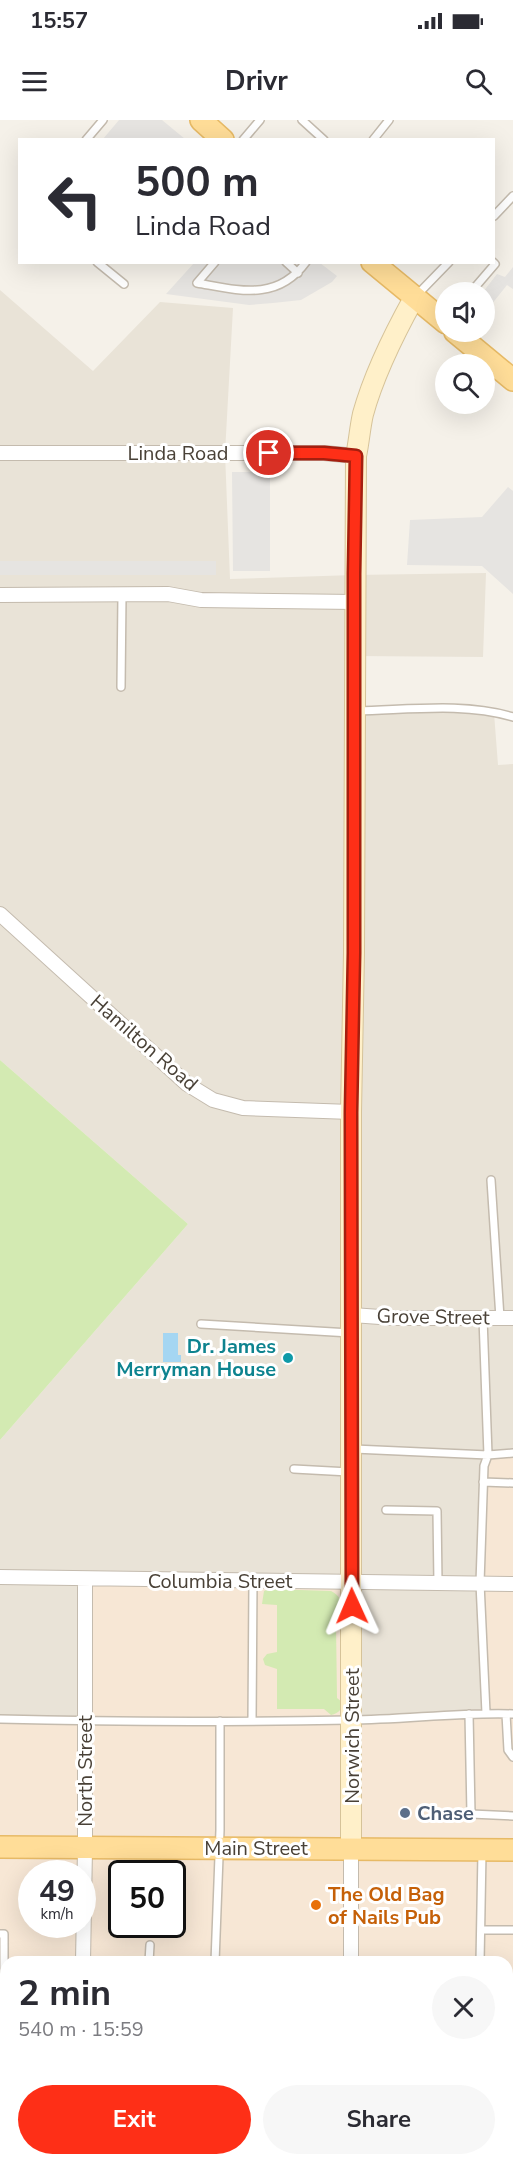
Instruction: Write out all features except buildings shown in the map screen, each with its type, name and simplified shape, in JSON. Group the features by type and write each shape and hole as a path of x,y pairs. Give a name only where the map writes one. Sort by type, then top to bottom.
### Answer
{"main road":[{"path":"201,120 221,138"},
{"path":"374,264 435,314"},
{"name":"Norwich Street","path":"351,1849 353,1720 351,1112 356,456 363,414 370,392 394,335 414,298"},
{"path":"468,342 513,380"},
{"name":"Main Street","path":"0,1847 513,1850"}],"street":[{"name":"Linda Road","path":"0,453 324,453 356,456"},
{"path":"0,595 168,594 201,600 355,602"},
{"name":"Hamilton Road","path":"0,914 187,1084 213,1100 243,1108 351,1112"},
{"name":"Grove Street","path":"352,1324 394,1318 507,1318"},
{"name":"Columbia Street","path":"0,1578 513,1584"},
{"name":"North Street","path":"83,1956 85,1580"},
{"name":"Norwich Street","path":"351,1849 351,1956"}],"lane":[{"path":"88,138 103,120"},
{"path":"245,138 260,120"},
{"path":"302,120 322,138"},
{"path":"375,138 390,120"},
{"path":"495,215 513,196"},
{"path":"99,264 124,284"},
{"path":"213,264 197,283 242,291 266,289 288,282 305,264"},
{"path":"288,264 298,273"},
{"path":"414,298 447,264"},
{"path":"480,282 495,264"},
{"path":"121,687 122,595"},
{"path":"355,711 448,708 492,711 513,717"},
{"path":"491,1180 507,1318"},
{"path":"483,1317 488,1455 484,1466 480,1583 486,1713"},
{"path":"201,1324 352,1324"},
{"path":"351,1449 488,1455 499,1452 513,1453"},
{"path":"294,1469 351,1472"},
{"path":"483,1482 513,1482"},
{"path":"387,1510 437,1511 438,1583"},
{"path":"252,1720 253,1581"},
{"path":"0,1719 353,1720 486,1713 509,1714 508,1750 513,1757"},
{"path":"469,1714 471,1814 513,1816"},
{"path":"215,1956 220,1721"},
{"path":"480,1956 482,1850"},
{"path":"481,1930 513,1930"},
{"path":"0,1934 4,1934 4,1956"},
{"path":"149,1956 150,1945"}],"shaded area":[{"path":"119,120 162,120 184,138 104,138"},
{"path":"193,264 321,264 337,276 332,282 301,300 273,303 249,305 166,294"},
{"path":"513,267 513,289 507,285 495,300 495,282 491,282 497,274 505,277"},
{"path":"0,290 93,371 160,302 233,308 225,453 230,579 486,573 483,657 355,656 355,711 494,713 498,765 513,764 513,1453 486,1713 353,1720 0,1719 0,1440 188,1224 0,1060"},
{"path":"232,472 270,472 270,571 233,571"},
{"path":"508,487 513,491 513,594 482,566 407,565 410,520 482,517"},
{"path":"0,561 216,561 216,575 0,575"},
{"path":"513,1453 513,1956 0,1956 0,1719 84,1721 85,1580 351,1582 353,1720 486,1713 480,1583 488,1455"}],"green space":[{"path":"0,1060 188,1224 0,1440"},
{"path":"269,1589 331,1591 339,1597 342,1609 341,1623 336,1624 337,1698 342,1702 340,1711 331,1715 324,1709 277,1709 277,1669 265,1665 263,1659 267,1654 277,1652 277,1605 262,1604 264,1591"}],"water":[{"path":"163,1333 178,1333 178,1355 181,1355 181,1362 163,1362"}],"place":[{"name":"Dr. James Merryman House","path":"288,1358"},
{"name":"Chase","path":"405,1813"},
{"name":"The Old Bag of Nails Pub","path":"316,1905"}],"route":[{"path":"269,453 324,453 356,456 351,1112 352,1606"}]}
